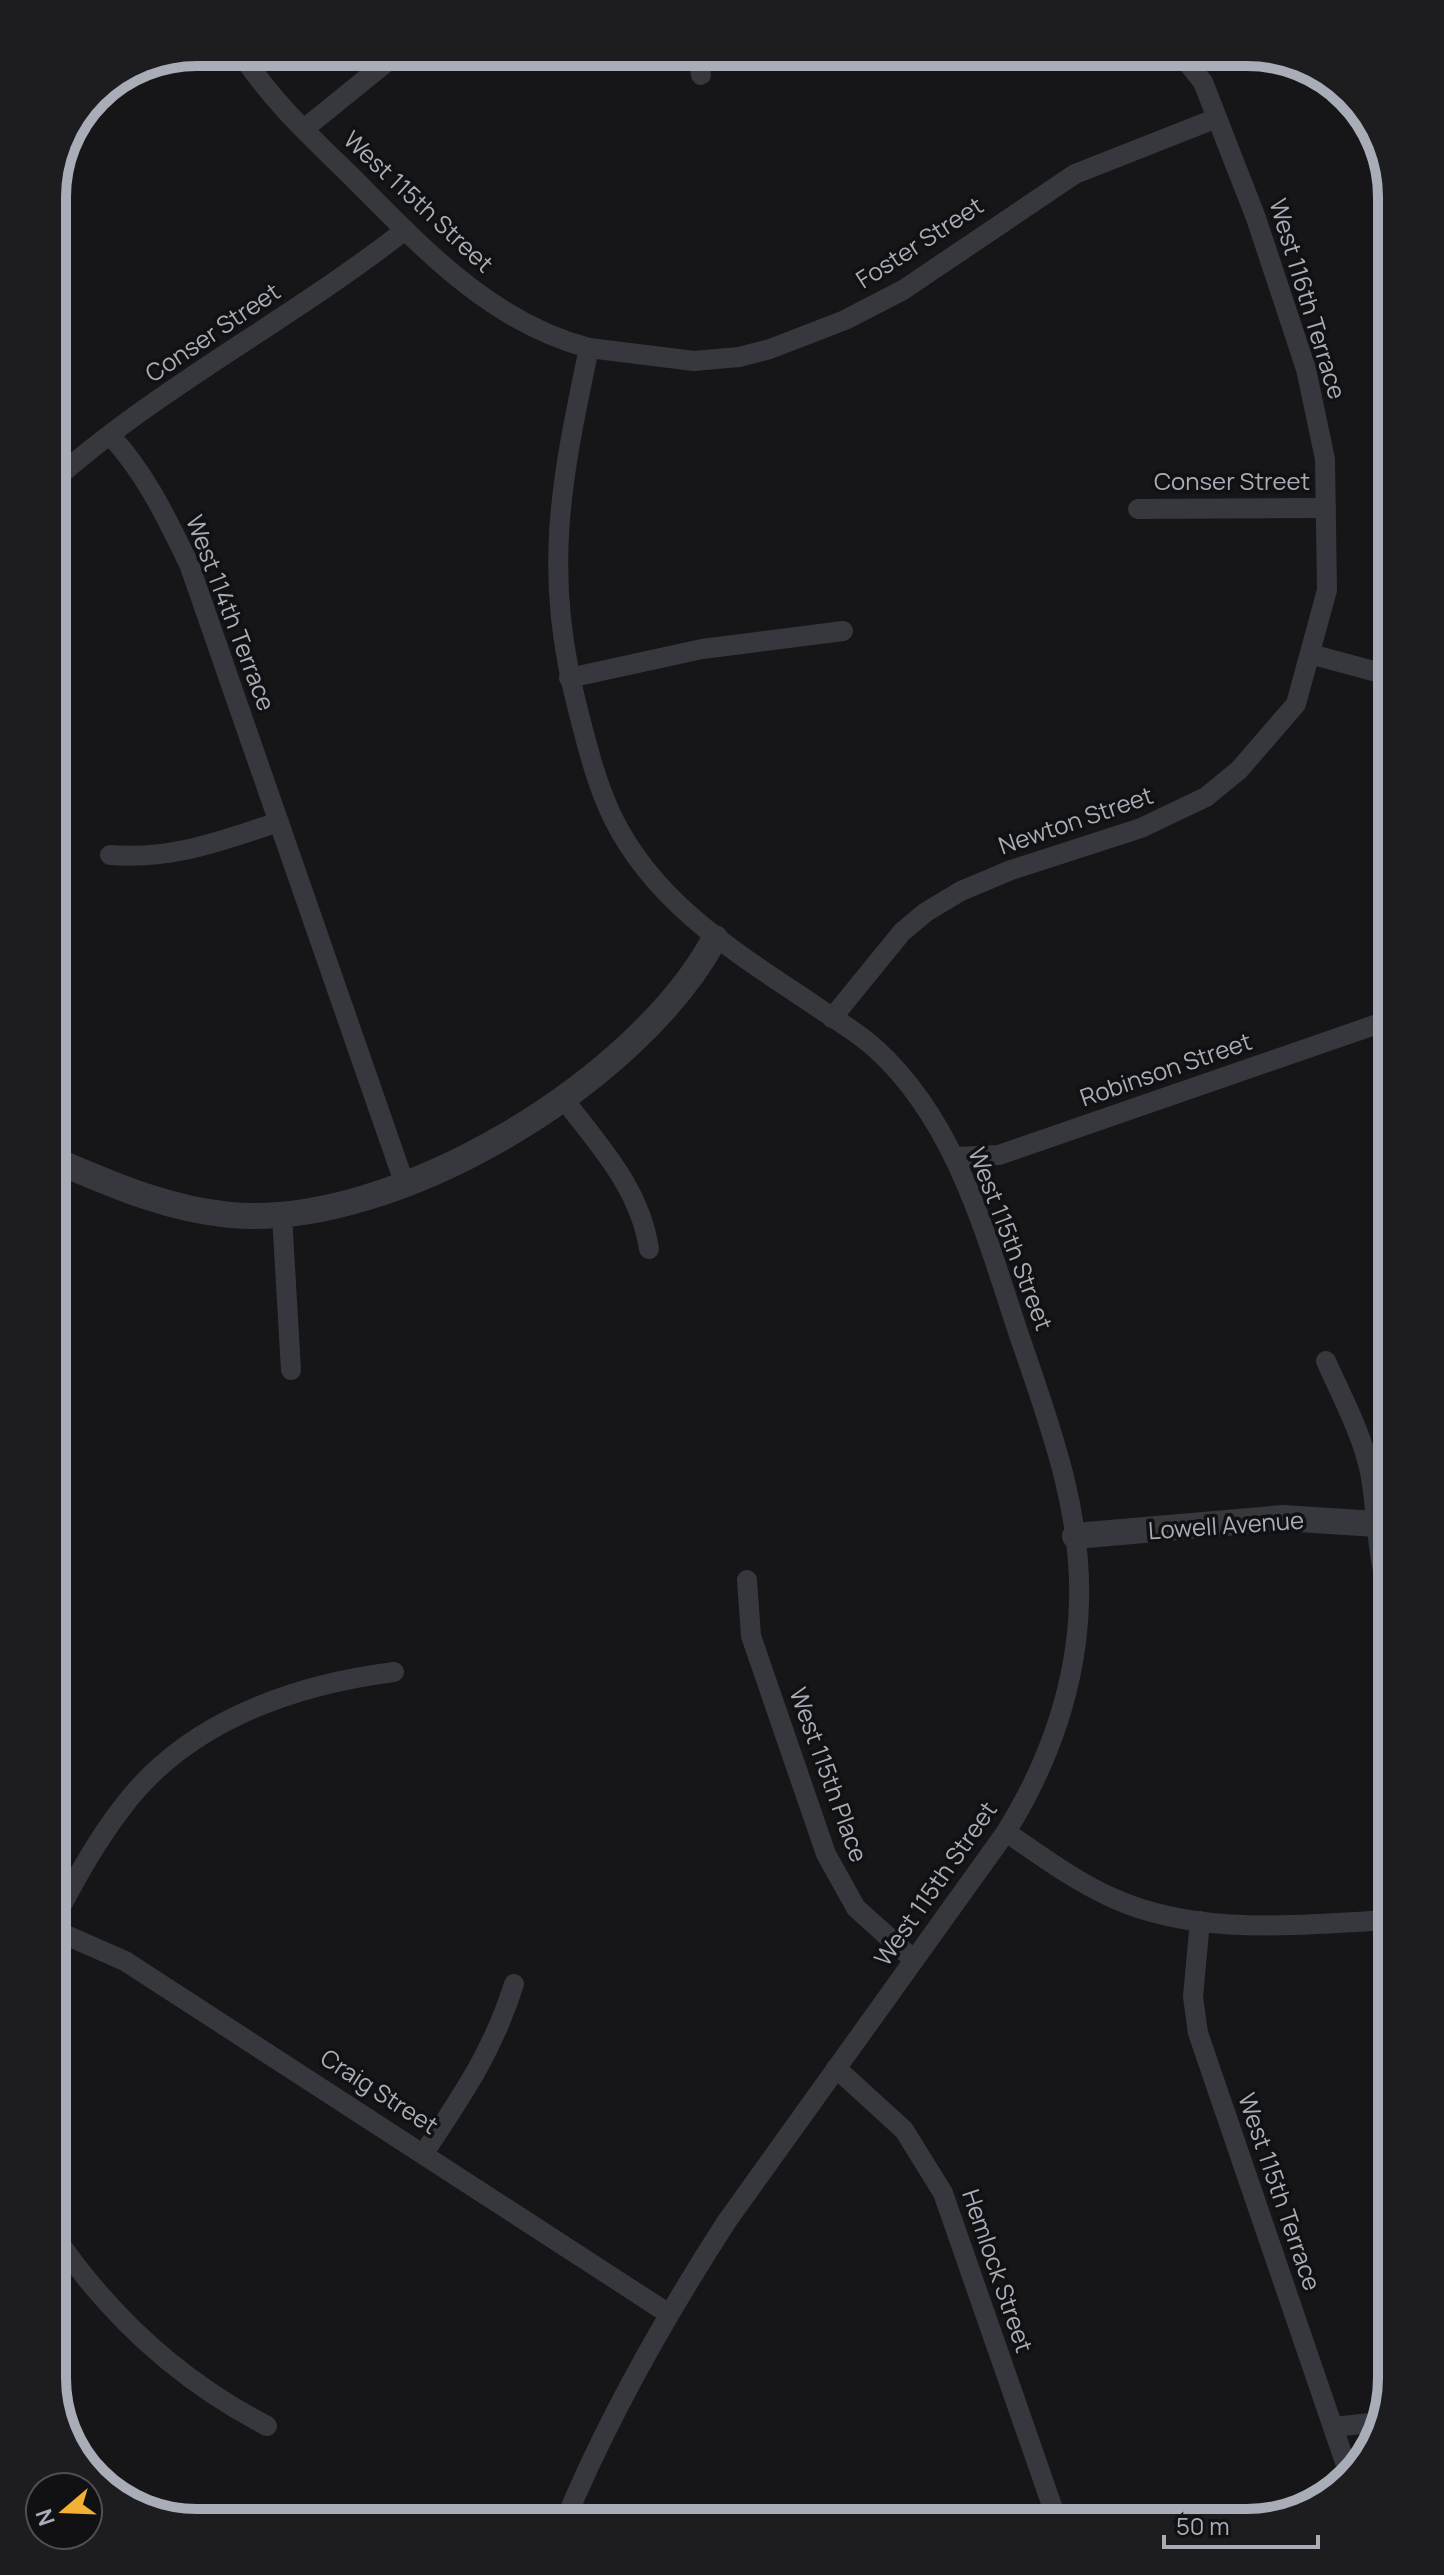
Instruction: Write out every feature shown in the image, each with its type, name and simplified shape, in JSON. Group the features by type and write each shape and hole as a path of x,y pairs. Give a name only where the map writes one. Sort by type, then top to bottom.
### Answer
{"street":[{"name":"West 115th Street","path":"250,66 274,99 441,265 481,297 558,340 589,348 562,478 556,530 557,602 569,678 600,786 627,844 683,912 715,938 876,1049 916,1097 954,1157 976,1207 1057,1447 1075,1536 1080,1591 1074,1662 1059,1722 1040,1772 1006,1832 727,2221 669,2314 609,2424 571,2509"},
{"path":"304,129 382,66"},
{"path":"699,66 701,75"},
{"name":"West 116th Terrace","path":"1190,66 1203,82 1256,218 1306,369 1325,459 1327,590 1310,654"},
{"name":"Foster Street","path":"589,348 694,361 739,357 782,344 845,320 903,290 1075,174 1217,118"},
{"name":"Conser Street","path":"66,471 110,435 335,284 405,230"},
{"name":"West 114th Terrace","path":"110,435 132,458 155,494 189,564 405,1185"},
{"name":"Conser Street","path":"1138,509 1326,508"},
{"path":"569,678 702,649 843,631"},
{"path":"1310,654 1378,672"},
{"name":"Newton Street","path":"832,1018 902,932 961,891 1011,870 1141,828 1206,797 1239,770 1296,704 1310,654"},
{"path":"110,855 146,857 178,854 279,822"},
{"path":"66,1165 142,1198 193,1210 231,1215 282,1215 351,1204 405,1185 485,1148 591,1076 668,1004 699,968 715,938"},
{"name":"Robinson Street","path":"954,1157 999,1155 1378,1024"},
{"path":"562,1097 624,1179 646,1227 649,1249"},
{"path":"282,1215 291,1370"},
{"path":"1326,1361 1362,1446 1378,1502"},
{"name":"Lowell Avenue","path":"1075,1536 1283,1518 1378,1525"},
{"name":"West 115th Place","path":"747,1580 751,1636 826,1854 856,1908 914,1960"},
{"path":"66,1899 89,1854 124,1805 160,1768 201,1736 246,1710 290,1692 339,1679 394,1672"},
{"path":"1006,1832 1069,1875 1116,1899 1165,1916 1252,1926 1378,1921"},
{"name":"West 115th Terrace","path":"1200,1921 1193,1997 1198,2033 1346,2464"},
{"name":"Craig Street","path":"66,1933 125,1961 669,2314"},
{"path":"424,2153 486,2058 498,2034 514,1984"},
{"name":"Hemlock Street","path":"836,2068 904,2130 943,2193 1053,2509"},
{"path":"66,2253 120,2318 158,2355 196,2384 267,2426"},
{"path":"1333,2427 1370,2423"}]}
